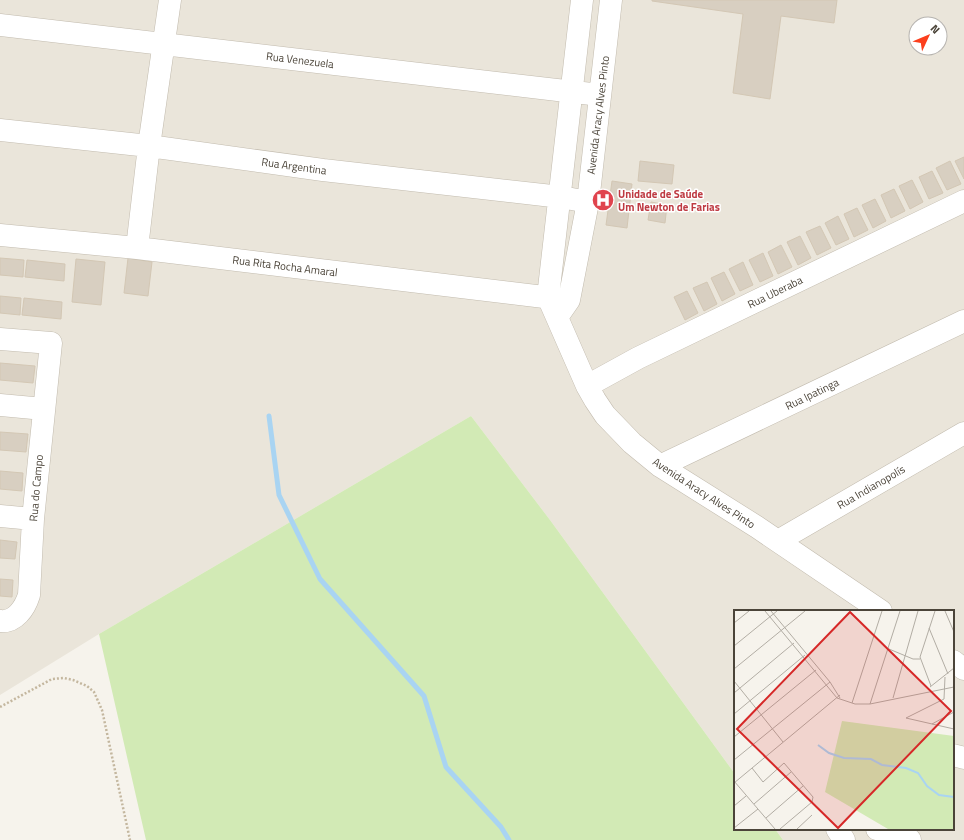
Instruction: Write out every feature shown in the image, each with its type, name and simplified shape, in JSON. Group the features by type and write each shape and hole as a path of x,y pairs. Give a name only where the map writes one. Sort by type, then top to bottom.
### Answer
{"street":[{"path":"137,248 149,146 170,0"},
{"path":"558,305 561,197 582,0"},
{"name":"Avenida Aracy Alves Pinto","path":"611,0 588,202 558,305 587,386 606,415 632,442 660,466 778,541 880,610"},
{"name":"Rua Venezuela","path":"0,25 600,95"},
{"name":"Rua Argentina","path":"0,130 149,146 322,170 561,197 588,202"},
{"name":"Rua Uberaba","path":"587,386 638,358 964,201"},
{"name":"Rua Rita Rocha Amaral","path":"0,235 137,248 558,305"},
{"name":"Rua Ipatinga","path":"660,466 964,321"},
{"name":"Rua do Campo","path":"0,339 51,343 33,519 29,596 26,604 17,616 2,621"},
{"path":"0,405 44,409"},
{"name":"Rua Indianopolís","path":"778,541 964,433"},
{"path":"0,516 33,519"},
{"path":"954,755 964,758"},
{"path":"838,830 844,840"},
{"path":"880,830 910,840"}],"path":[{"path":"0,707 52,679 64,678 73,680 87,686 94,692 102,710 130,840"}],"shaded area":[{"path":"0,0 964,0 964,840 783,840 776,830 954,830 954,610 734,610 734,773 550,520 471,416 99,634 0,695"}],"green space":[{"path":"471,416 550,520 734,773 734,830 776,830 783,840 146,840 99,634"}],"building":[{"path":"652,0 837,0 834,23 781,16 770,99 733,93 743,14"},
{"path":"964,157 964,179 955,161"},
{"path":"640,161 674,165 672,184 638,181"},
{"path":"950,161 961,184 947,190 936,168"},
{"path":"932,171 943,193 929,199 919,177"},
{"path":"912,180 923,202 910,209 899,186"},
{"path":"612,181 632,184 627,228 606,225"},
{"path":"894,189 905,211 891,218 881,195"},
{"path":"875,199 886,221 873,228 862,205"},
{"path":"651,202 667,205 665,223 648,220"},
{"path":"857,208 868,230 854,237 844,214"},
{"path":"838,216 849,239 836,245 825,223"},
{"path":"820,226 831,248 817,255 806,232"},
{"path":"800,236 811,258 798,265 787,242"},
{"path":"781,245 792,267 778,274 768,252"},
{"path":"763,253 773,276 760,282 749,260"},
{"path":"0,258 24,260 23,277 0,275"},
{"path":"128,258 152,262 148,296 124,293"},
{"path":"76,259 105,262 101,305 72,302"},
{"path":"27,260 65,264 64,281 25,277"},
{"path":"743,262 753,285 740,291 729,269"},
{"path":"724,272 735,294 722,301 711,278"},
{"path":"707,282 717,304 704,311 693,288"},
{"path":"687,291 698,313 685,320 674,297"},
{"path":"0,296 21,298 20,315 0,313"},
{"path":"24,298 62,302 61,319 22,315"},
{"path":"0,363 35,366 33,383 0,380"},
{"path":"0,432 28,434 26,452 0,450"},
{"path":"0,471 23,473 22,491 0,489"},
{"path":"0,540 17,542 15,559 0,558"},
{"path":"0,579 13,580 12,597 0,596"}],"waterway":[{"path":"269,416 279,495 320,579 424,696 446,767 501,827 509,840"}],"place":[{"name":"Unidade de Saúde Um Newton de Farias","path":"603,200"}]}
